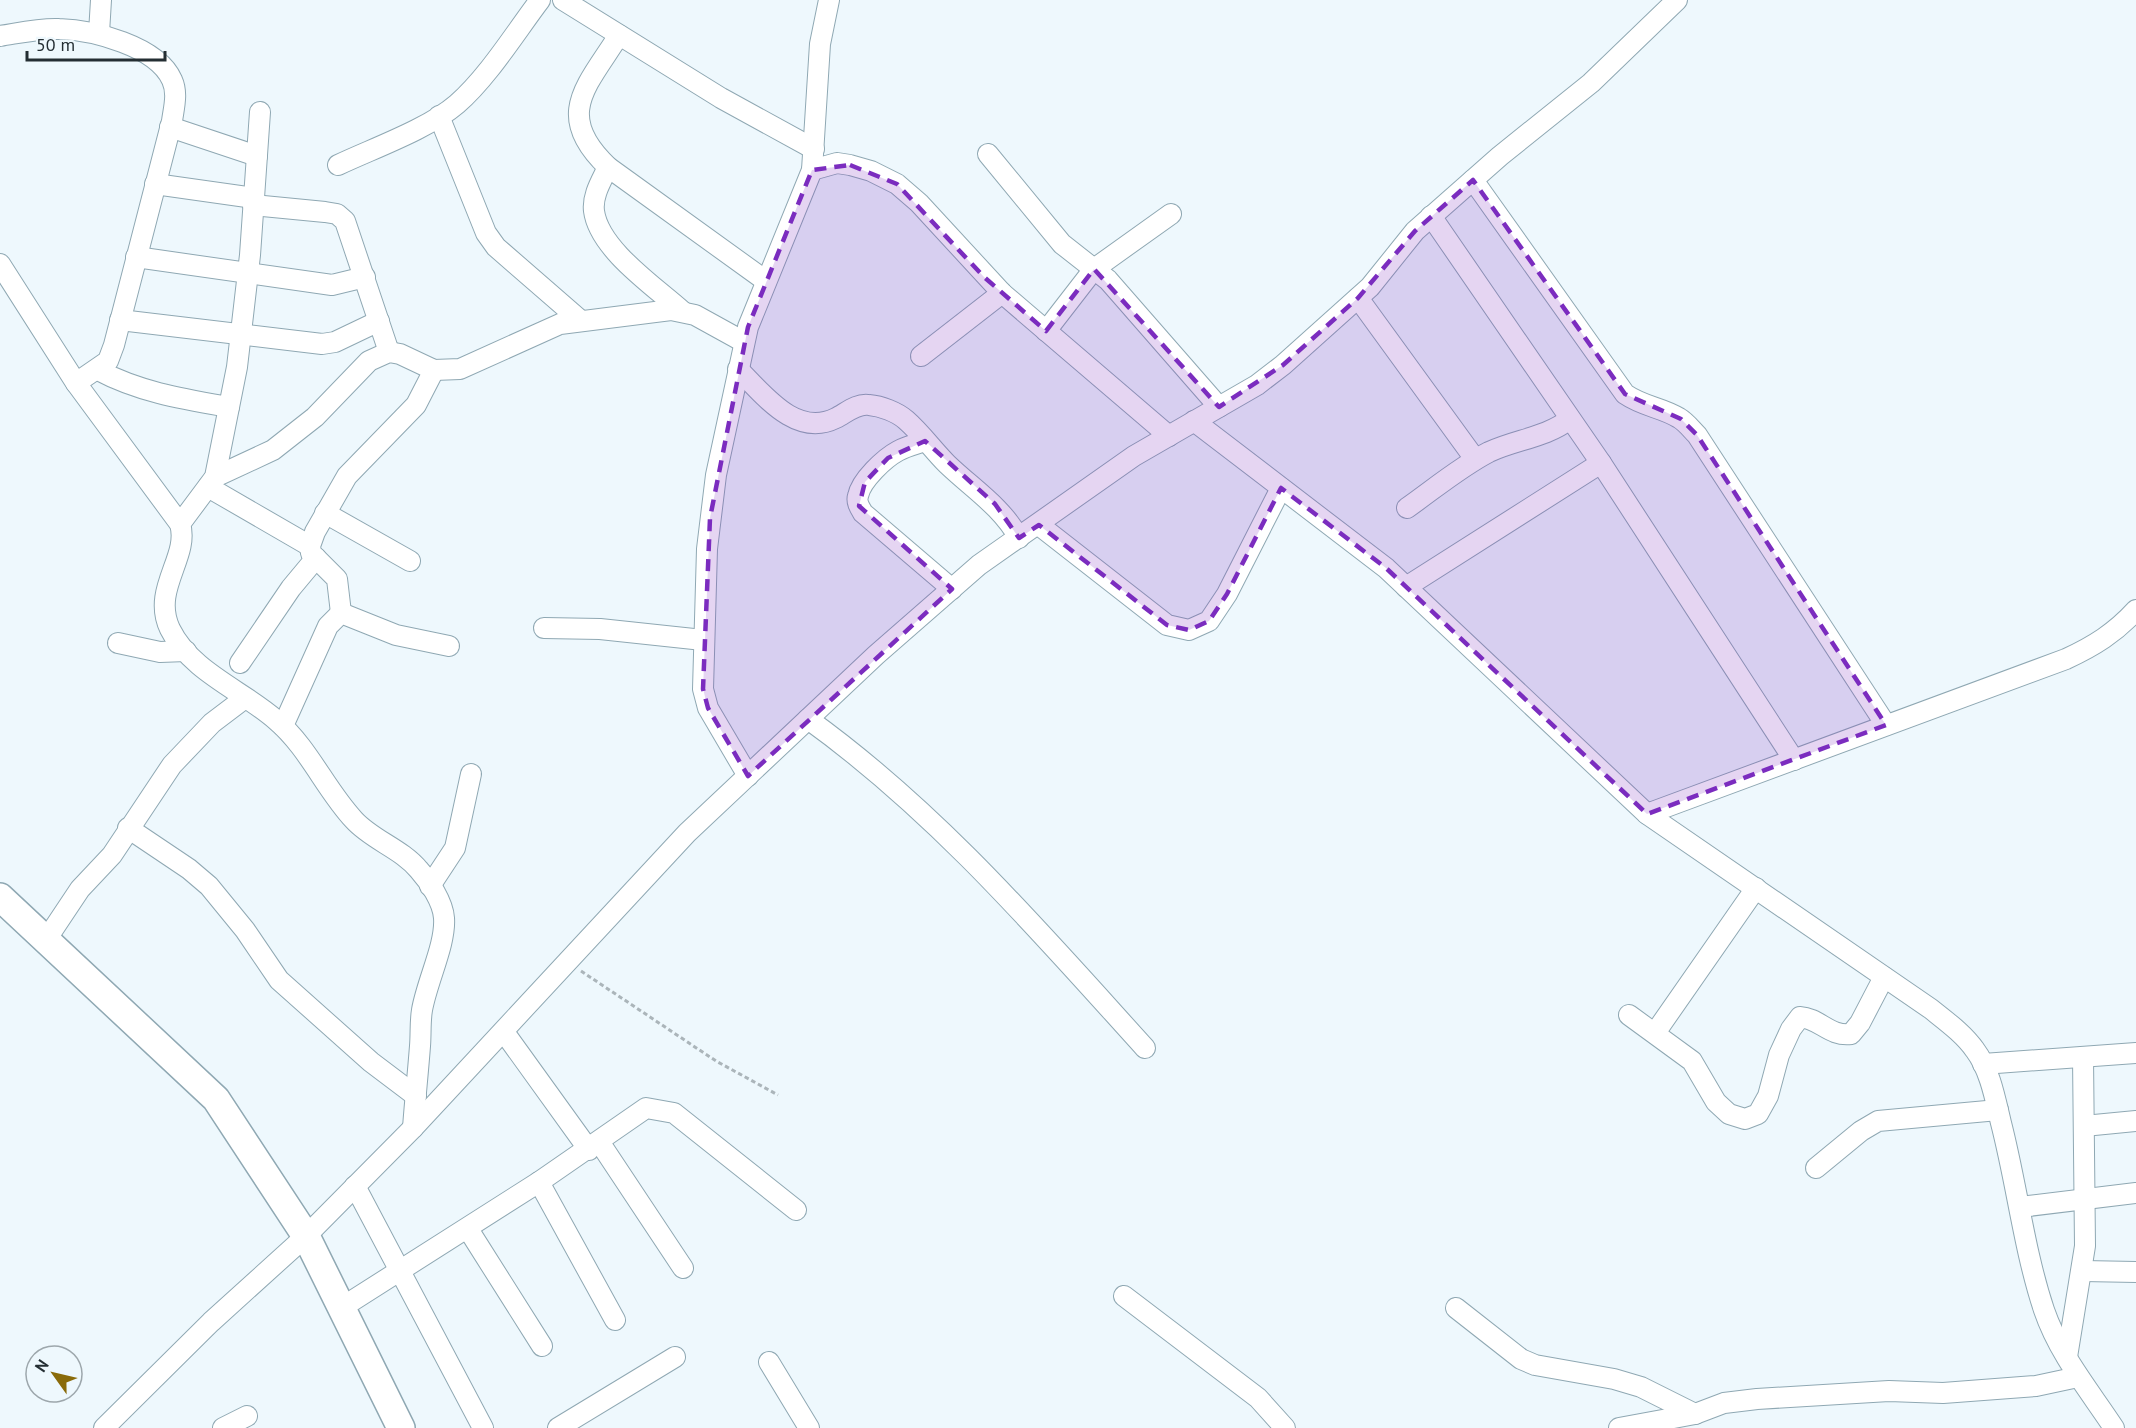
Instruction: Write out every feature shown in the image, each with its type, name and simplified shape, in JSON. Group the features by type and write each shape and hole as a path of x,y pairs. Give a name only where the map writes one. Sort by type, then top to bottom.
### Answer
{"street":[{"path":"99,33 101,0"},
{"path":"338,165 439,116 471,90 540,0"},
{"path":"563,0 721,98 814,149"},
{"path":"748,776 708,708 703,689 703,640 710,518 744,342 755,305 812,170 820,44 829,0"},
{"path":"104,1428 211,1322 306,1236 504,1032 687,833 808,719 979,565 1134,456 1257,385 1358,298 1414,231 1591,83 1677,0"},
{"path":"0,36 57,28 99,33 115,38 165,68 176,91 170,127 108,361 76,383"},
{"path":"619,35 583,91 578,113 588,146 608,167 766,281"},
{"path":"180,524 212,482 229,407 248,273 260,112"},
{"path":"439,116 486,233 496,248 580,320"},
{"path":"170,127 257,156"},
{"path":"988,154 1062,244 1108,280 1219,407"},
{"path":"812,170 837,163 850,165 871,171 897,184 919,203 1002,293 1169,436"},
{"path":"608,167 594,197 594,211 600,228 620,255 682,311 710,322 744,342"},
{"path":"1473,180 1625,394 1641,405 1661,409 1681,419 1697,435 1886,725"},
{"path":"155,184 337,214 345,221 352,236 389,352"},
{"path":"1046,331 1094,269 1171,214"},
{"path":"1431,216 1601,463 1794,760"},
{"path":"136,257 332,285 365,277"},
{"path":"0,264 76,383 180,524 183,534 165,588 164,607 170,628 186,651 207,670 283,726 355,821 418,868 430,885 444,914 444,933 428,978 421,1012 413,1128"},
{"path":"921,356 1002,293"},
{"path":"1358,298 1475,459"},
{"path":"212,482 273,450 315,417 369,361 389,352 400,354 434,370 460,369 541,331 580,320 682,311"},
{"path":"120,320 322,344 335,342 379,321"},
{"path":"738,369 789,416 807,424 824,424 859,405 867,404 894,413 906,420 950,466 995,504 1010,522 1019,538"},
{"path":"98,370 117,381 163,396 229,407"},
{"path":"240,663 313,552 325,513 356,464 416,405 434,370"},
{"path":"1407,508 1475,459 1492,451 1541,436 1570,418"},
{"path":"1194,422 1386,568 1647,814 1884,977 1956,1029 1975,1049 1983,1064 1998,1110 2043,1308 2078,1377 2114,1428"},
{"path":"925,441 899,450 888,458 865,482 857,496 863,513 952,589"},
{"path":"1406,587 1601,463"},
{"path":"212,482 313,552 337,579 341,613"},
{"path":"1039,525 1167,625 1189,630 1209,621 1227,594 1281,488"},
{"path":"325,513 410,561"},
{"path":"1647,814 2066,659 2097,644 2119,628 2136,610"},
{"path":"341,613 349,614 396,635 449,646"},
{"path":"283,726 328,626 341,613"},
{"path":"544,628 610,629 703,640"},
{"path":"118,643 160,652 186,651"},
{"path":"46,940 80,889 112,855 177,758 212,723 245,698"},
{"path":"808,719 874,769 946,835 1016,906 1145,1048"},
{"path":"430,885 455,848 471,774"},
{"path":"128,828 189,869 209,886 245,930 279,980 371,1062 416,1096"},
{"path":"1655,1033 1756,888"},
{"path":"0,897 216,1099 306,1236 400,1428"},
{"path":"1629,1015 1692,1061 1716,1102 1729,1114 1745,1119 1758,1114 1768,1096 1779,1055 1791,1029 1800,1017 1811,1018 1840,1036 1851,1034 1860,1023 1884,977"},
{"path":"504,1032 594,1146 683,1268"},
{"path":"1983,1064 2136,1053"},
{"path":"2067,1357 2083,1271 2083,1057"},
{"path":"341,1308 468,1229 594,1146 646,1108 674,1113 796,1210"},
{"path":"1816,1168 1861,1131 1878,1121 1998,1110"},
{"path":"2084,1126 2136,1121"},
{"path":"539,1182 615,1320"},
{"path":"355,1186 483,1428"},
{"path":"2020,1207 2136,1193"},
{"path":"468,1229 542,1346"},
{"path":"2083,1271 2136,1272"},
{"path":"1124,1296 1258,1398 1285,1428"},
{"path":"1456,1308 1521,1359 1535,1365 1614,1379 1641,1387 1695,1414"},
{"path":"558,1428 675,1357"},
{"path":"769,1362 808,1428"},
{"path":"1619,1428 1695,1414 1724,1403 1757,1399 1889,1391 1943,1393 2036,1386 2078,1377"},
{"path":"223,1428 247,1416"}],"path":[{"path":"568,962 659,1025 778,1095"}],"highlighted area":[{"path":"850,165 897,184 984,277 1046,331 1094,269 1219,407 1283,365 1358,298 1415,231 1473,180 1625,394 1681,419 1697,435 1886,725 1647,814 1386,568 1281,488 1227,594 1209,621 1189,630 1167,625 1039,525 1019,538 995,504 925,441 888,458 865,482 859,506 952,589 748,776 708,708 703,689 710,518 748,327 812,170"}]}
